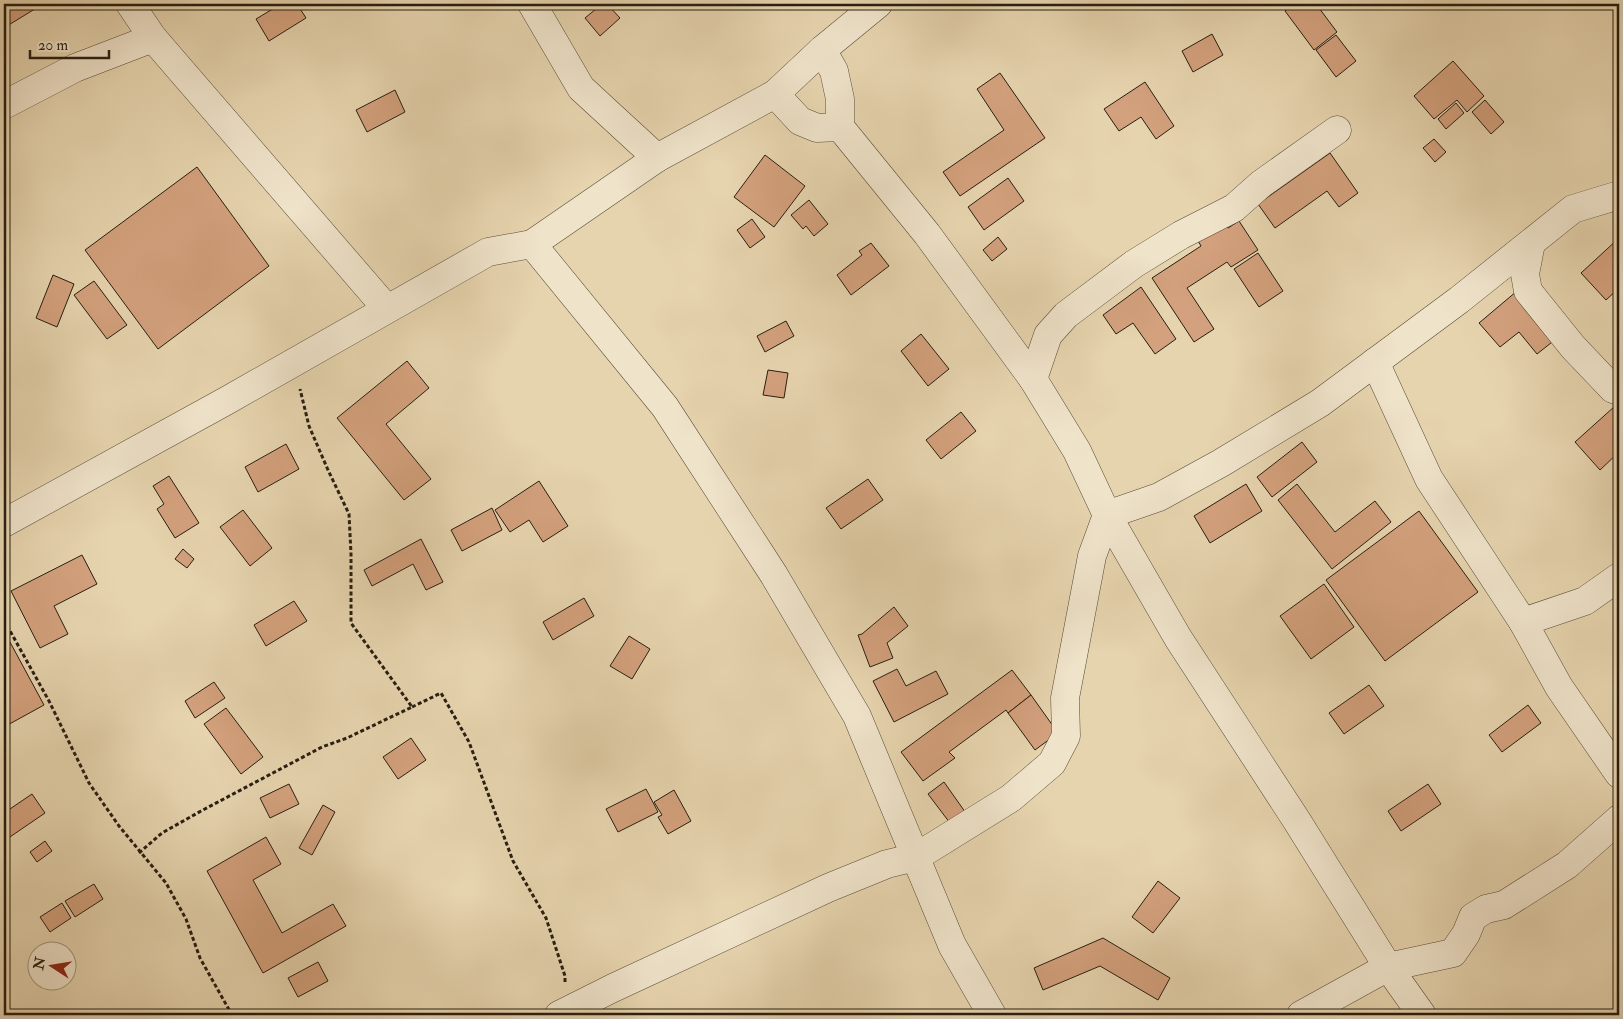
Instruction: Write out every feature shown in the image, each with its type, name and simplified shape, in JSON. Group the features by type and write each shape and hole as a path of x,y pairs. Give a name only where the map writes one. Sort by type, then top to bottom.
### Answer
{"street":[{"path":"130,4 153,38 387,309"},
{"path":"532,4 581,88 657,158"},
{"path":"4,523 488,252 532,244 657,158 775,94 822,50 878,4"},
{"path":"4,105 75,68 153,38"},
{"path":"822,50 834,71 840,99 840,126 927,234 1032,379 1077,451 1107,515 1178,638 1297,821 1388,967 1422,1015"},
{"path":"775,94 800,121 817,128 840,126"},
{"path":"1032,379 1048,336 1066,315 1134,264 1181,235 1234,208 1261,184 1337,130"},
{"path":"1107,515 1159,497 1221,463 1320,403 1459,300 1573,209 1619,195"},
{"path":"1531,243 1525,274 1528,290 1574,347 1613,389 1619,391"},
{"path":"532,244 665,407 774,576 857,716 952,945 992,1015"},
{"path":"1375,362 1429,479 1524,622 1559,687 1619,774"},
{"path":"563,1014 614,988 828,888 887,864 916,857 1011,798 1052,763 1066,736 1065,698 1092,556 1107,515"},
{"path":"1524,622 1586,601 1619,577"},
{"path":"1301,1015 1388,967 1453,953 1466,934 1473,917 1486,909 1504,904 1567,865 1619,819"}],"path":[{"path":"293,362 309,426 349,514 352,554 351,623 412,708"},
{"path":"4,620 49,701 89,783 118,826 166,883 182,912 200,958 232,1015"},
{"path":"139,852 162,833 322,747 356,734 441,693 469,742 513,861 546,918 565,976 563,1014"}],"building":[{"path":"4,4 43,4 7,26 4,20"},
{"path":"281,4 297,4 306,18 269,41 256,19"},
{"path":"602,4 607,4 620,18 600,36 585,18"},
{"path":"1294,4 1316,4 1337,32 1314,50 1285,11"},
{"path":"1212,34 1223,55 1193,72 1182,51"},
{"path":"1336,35 1356,61 1336,77 1316,50"},
{"path":"1453,61 1484,96 1467,112 1457,100 1434,119 1414,96"},
{"path":"1000,73 1045,138 960,196 943,172 1004,130 977,89"},
{"path":"1145,82 1174,126 1156,139 1141,117 1119,131 1104,109"},
{"path":"395,90 405,112 367,132 356,110"},
{"path":"1485,100 1504,122 1491,134 1472,112"},
{"path":"1456,103 1464,113 1446,129 1438,119"},
{"path":"1434,139 1446,152 1435,162 1423,148"},
{"path":"1330,153 1358,193 1339,207 1327,191 1275,228 1258,204"},
{"path":"765,155 805,186 774,227 734,197"},
{"path":"197,167 269,266 158,349 85,250"},
{"path":"1008,178 1024,201 984,230 968,207"},
{"path":"809,200 828,224 814,236 806,226 803,229 791,215"},
{"path":"752,219 765,237 750,248 737,230"},
{"path":"1223,221 1228,228 1239,221 1258,250 1231,267 1227,262 1187,288 1214,329 1194,342 1152,278 1201,246 1197,239"},
{"path":"998,237 1007,249 992,261 983,250"},
{"path":"1619,238 1619,288 1606,300 1581,273"},
{"path":"871,243 889,266 851,295 837,275 862,255 859,251"},
{"path":"1258,253 1283,291 1259,307 1234,269"},
{"path":"53,275 74,284 57,327 36,318"},
{"path":"94,281 127,325 107,339 74,295"},
{"path":"1141,287 1176,339 1155,354 1133,323 1116,334 1103,315"},
{"path":"1517,291 1556,339 1537,354 1519,332 1500,347 1479,323"},
{"path":"786,321 794,336 765,352 757,336"},
{"path":"921,334 949,369 928,386 901,351"},
{"path":"407,361 429,388 386,424 431,479 404,500 337,418"},
{"path":"768,370 788,373 784,398 763,395"},
{"path":"1615,406 1619,411 1619,452 1600,470 1575,442"},
{"path":"961,412 976,431 941,459 926,440"},
{"path":"1302,442 1317,462 1272,497 1257,477"},
{"path":"286,444 299,469 258,492 245,467"},
{"path":"169,476 199,523 175,538 157,509 164,504 153,486"},
{"path":"868,479 883,500 841,529 826,508"},
{"path":"539,481 568,526 543,542 529,520 510,532 495,510"},
{"path":"1246,484 1262,511 1210,543 1194,516"},
{"path":"1297,484 1335,532 1375,501 1391,522 1332,569 1278,500"},
{"path":"492,508 502,530 462,551 451,530"},
{"path":"243,510 272,548 250,566 220,527"},
{"path":"1419,511 1478,592 1385,661 1326,580"},
{"path":"421,539 443,582 426,590 413,564 372,586 364,570"},
{"path":"183,549 194,559 187,568 175,559"},
{"path":"82,555 97,584 54,606 68,634 40,648 11,591"},
{"path":"1324,584 1354,627 1311,659 1280,616"},
{"path":"584,598 594,616 553,640 543,622"},
{"path":"294,601 307,621 266,646 254,625"},
{"path":"894,607 908,626 887,643 893,658 870,667 858,635 862,634"},
{"path":"4,631 44,705 4,727"},
{"path":"629,636 650,649 632,679 610,666"},
{"path":"897,669 906,686 936,671 948,694 894,722 873,681"},
{"path":"1012,670 1031,695 1008,713 1006,710 949,752 955,758 923,781 901,752"},
{"path":"214,682 225,698 195,718 185,701"},
{"path":"1369,685 1384,706 1344,734 1329,713"},
{"path":"1031,695 1058,733 1035,750 1008,713"},
{"path":"1528,705 1541,723 1502,752 1489,735"},
{"path":"226,708 263,757 241,774 204,724"},
{"path":"411,738 426,760 398,779 383,757"},
{"path":"944,782 968,816 953,827 928,794"},
{"path":"289,784 299,804 270,818 260,798"},
{"path":"1428,784 1441,804 1401,831 1388,811"},
{"path":"646,789 658,812 618,832 606,809"},
{"path":"674,790 691,821 668,834 658,817 662,815 654,802"},
{"path":"32,794 45,813 4,841 4,813"},
{"path":"323,805 335,812 312,855 299,848"},
{"path":"266,837 281,864 253,880 282,933 333,904 346,926 263,973 207,871"},
{"path":"45,841 52,851 37,862 30,852"},
{"path":"1158,881 1180,898 1153,933 1132,917"},
{"path":"94,884 103,899 75,917 65,901"},
{"path":"62,903 71,918 50,932 40,917"},
{"path":"1103,938 1170,978 1158,1000 1100,966 1043,990 1034,968"},
{"path":"318,962 328,981 298,997 288,978"}]}
